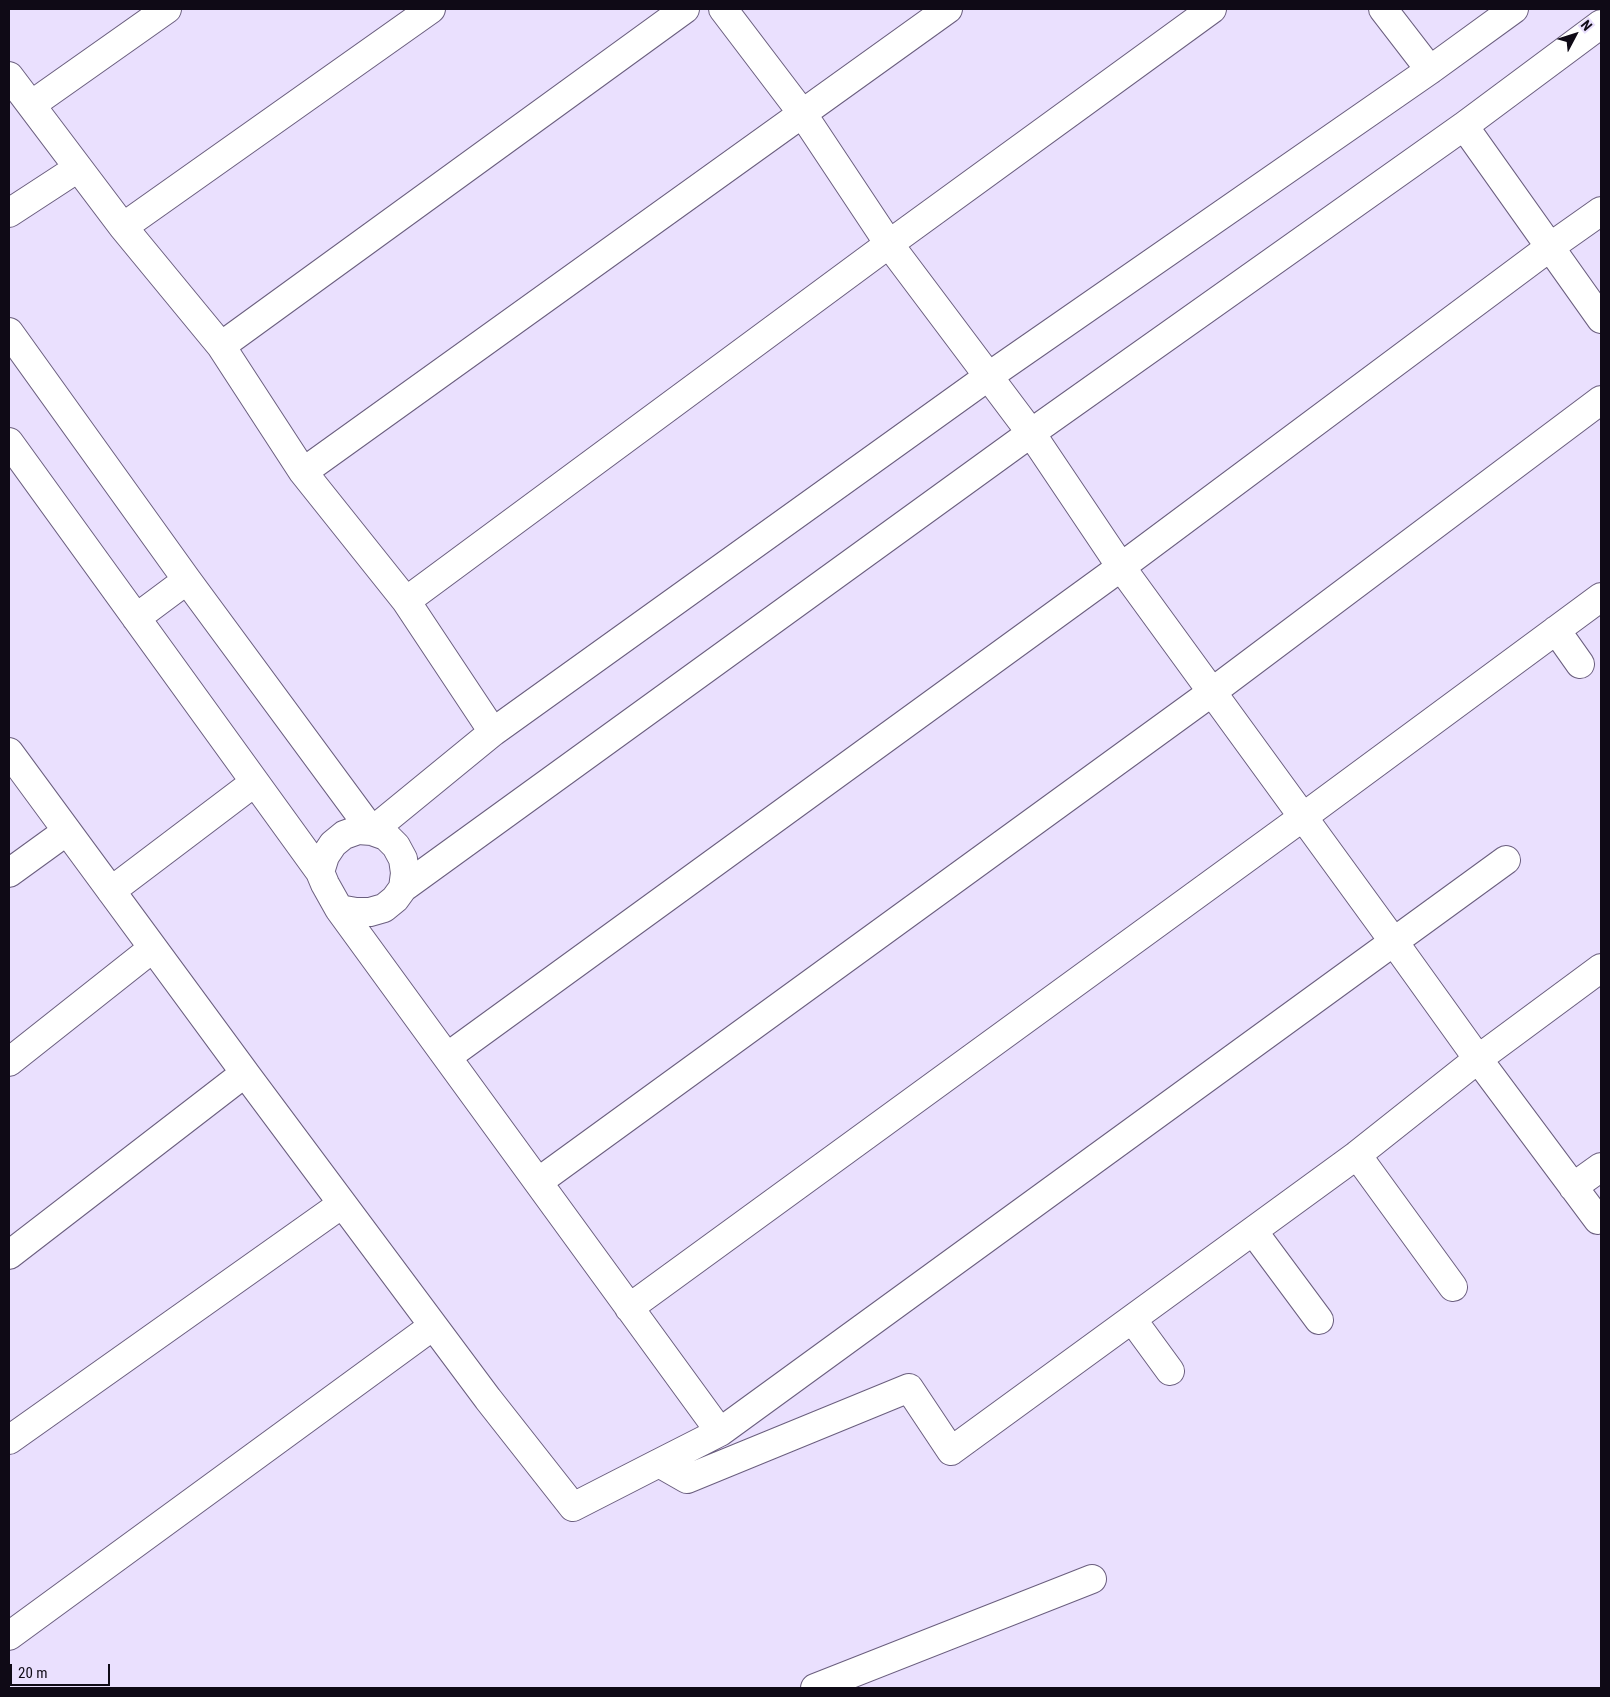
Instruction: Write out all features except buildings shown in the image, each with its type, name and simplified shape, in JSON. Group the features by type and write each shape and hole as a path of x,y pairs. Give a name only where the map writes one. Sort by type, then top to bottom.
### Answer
{"street":[{"path":"30,105 167,9"},
{"path":"123,227 432,9"},
{"path":"221,346 685,9"},
{"path":"723,9 802,113 889,244 1031,433 1121,567 1304,817 1478,1060 1598,1220"},
{"path":"304,472 948,9"},
{"path":"406,601 889,244 1212,9"},
{"path":"1383,9 1430,70"},
{"path":"372,831 493,732 989,376 1430,70 1514,9"},
{"path":"339,909 370,912 384,908 395,899 403,888 1031,433 1464,126 1601,24"},
{"path":"9,76 123,227 221,346 304,472 406,601 493,732"},
{"path":"1464,126 1601,319"},
{"path":"9,214 78,168"},
{"path":"447,1057 1121,567 1601,211"},
{"path":"9,332 187,580 372,831"},
{"path":"538,1182 1212,692 1601,400"},
{"path":"9,442 320,872 339,909 720,1432"},
{"path":"136,618 187,580"},
{"path":"629,1308 1304,817 1601,597"},
{"path":"1556,630 1580,664"},
{"path":"9,752 433,1326 573,1507 720,1432 1506,860"},
{"path":"110,891 255,782"},
{"path":"320,872 325,856 333,844 344,835 358,830 372,831 386,836 396,846 403,858 405,873 403,888"},
{"path":"9,873 67,831"},
{"path":"9,1062 153,948"},
{"path":"659,1463 688,1479 910,1388 951,1451 1357,1155 1478,1060 1601,968"},
{"path":"9,1255 245,1073"},
{"path":"1357,1155 1453,1287"},
{"path":"1573,1187 1601,1167"},
{"path":"9,1440 342,1204"},
{"path":"1253,1231 1319,1320"},
{"path":"1132,1319 1170,1371"},
{"path":"9,1636 433,1326"},
{"path":"815,1688 1092,1580"}]}
